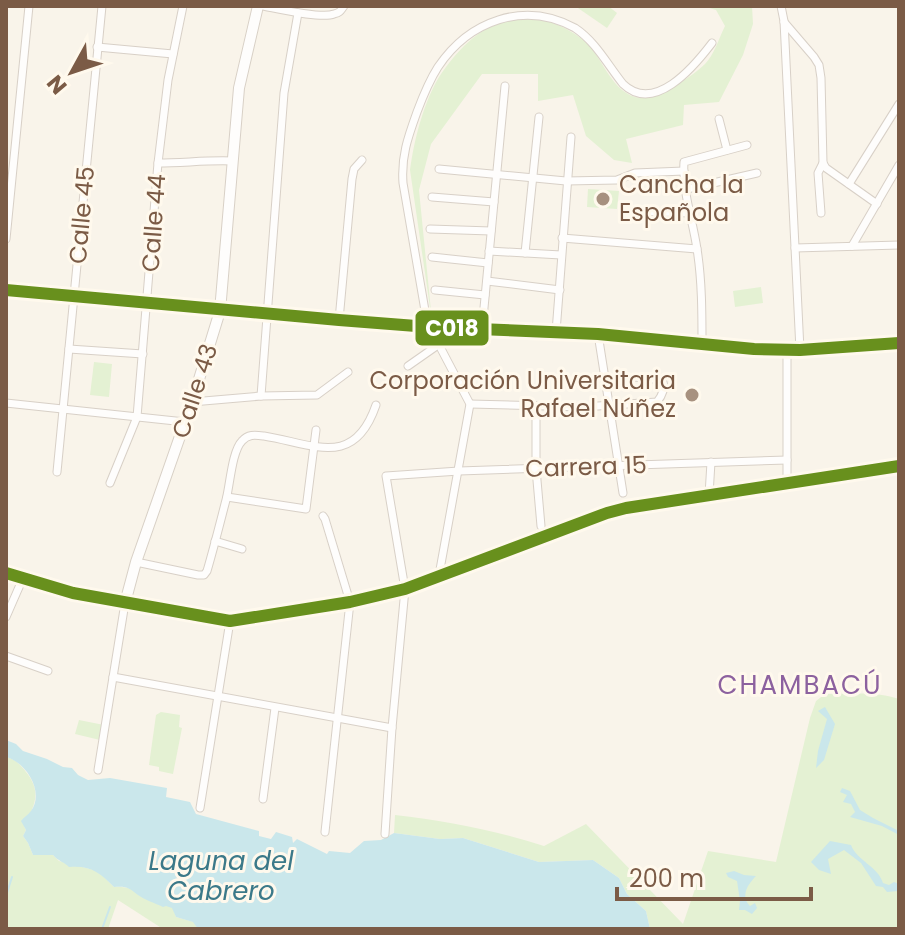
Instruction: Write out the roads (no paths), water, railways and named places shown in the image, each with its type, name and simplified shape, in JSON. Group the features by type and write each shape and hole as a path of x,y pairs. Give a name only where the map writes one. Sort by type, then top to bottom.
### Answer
{"main road":[{"name":"Calle 43","path":"125,603 221,308 239,88 260,6"},
{"path":"6,290 339,320 598,334 754,349 800,350 899,343"},
{"path":"6,573 73,593 230,621 350,602 405,589 626,508 899,466"}],"street":[{"path":"6,239 29,6"},
{"name":"Calle 45","path":"57,472 102,6"},
{"name":"Calle 44","path":"110,483 137,417 158,163 183,6"},
{"path":"260,6 331,16 342,9"},
{"path":"781,6 800,350"},
{"path":"261,396 284,93 298,13"},
{"path":"439,575 470,404 429,327 403,183 403,158 429,83 458,43 492,20 508,14 538,13 576,29 594,43 628,89 650,95 688,72 712,43"},
{"path":"784,21 819,65 823,163 818,173 821,213"},
{"path":"97,47 173,54"},
{"path":"482,329 505,86"},
{"path":"849,184 899,104"},
{"path":"525,253 539,117"},
{"path":"719,119 727,150"},
{"path":"556,332 571,137"},
{"path":"439,169 566,181 617,180 635,173 684,167 747,145"},
{"path":"339,320 352,179 354,169 362,160"},
{"path":"158,163 232,161"},
{"path":"823,163 877,204"},
{"path":"852,246 899,165"},
{"path":"684,167 697,249 702,344"},
{"path":"687,189 757,173"},
{"path":"432,197 494,202"},
{"path":"627,211 689,213"},
{"path":"430,229 491,231"},
{"path":"562,238 697,249"},
{"path":"795,248 899,245"},
{"path":"489,251 561,255"},
{"path":"432,257 488,263"},
{"path":"487,281 560,290"},
{"path":"435,290 485,295"},
{"path":"598,334 623,493"},
{"path":"408,366 438,345"},
{"path":"69,349 143,354"},
{"path":"787,350 787,483"},
{"path":"192,402 317,395 348,372"},
{"path":"470,404 610,406 657,402 662,393 662,380 635,377"},
{"path":"6,403 185,422"},
{"path":"136,562 204,575 227,497 238,445 245,438 251,435 314,447 339,447 360,435 370,423 376,405"},
{"path":"536,406 536,469 541,526"},
{"path":"227,497 306,509 316,430"},
{"name":"Carrera 15","path":"405,589 386,476 787,460"},
{"path":"709,495 711,462"},
{"path":"323,516 350,602 325,832"},
{"path":"215,541 242,549"},
{"path":"6,617 23,578"},
{"path":"385,834 405,589"},
{"name":"Calle 43","path":"98,770 125,603"},
{"path":"200,808 230,621"},
{"path":"6,656 48,671"},
{"path":"113,677 392,728"},
{"path":"263,799 275,708"}],"water":[{"path":"825,707 835,724 824,760 816,768 827,719 818,711"},
{"name":"Laguna del Cabrero","path":"6,740 23,751 72,768 88,780 110,778 167,788 166,797 190,802 196,814 259,831 259,836 271,839 276,832 292,837 293,843 297,839 327,854 329,851 350,853 364,841 381,840 394,833 440,839 463,838 539,862 593,860 619,878 627,894 646,911 650,929 198,929 193,922 176,917 172,908 147,900 128,888 114,887 94,871 69,867 53,855 33,855 23,836 26,830 21,821 35,803 35,787 26,771 6,757"},
{"path":"842,788 850,791 860,810 899,831 899,835 882,826 850,817 855,812 851,804 843,802 847,795 840,792"},
{"path":"830,841 851,845 877,872 883,883 899,884 899,893 887,892 883,887 876,886 861,863 844,850 828,859 831,874 819,870 811,862"},
{"path":"734,871 756,876 745,894 750,906 755,903 757,908 752,914 739,910 737,881 726,873"}],"waterway":[{"path":"6,896 12,877"},
{"path":"102,929 110,907"}],"place":[{"name":"Cancha la Española","path":"603,199"},
{"name":"Corporación Universitaria Rafael Núñez","path":"692,395"}],"district":[{"name":"CHAMBACÚ","path":"800,685"}]}
